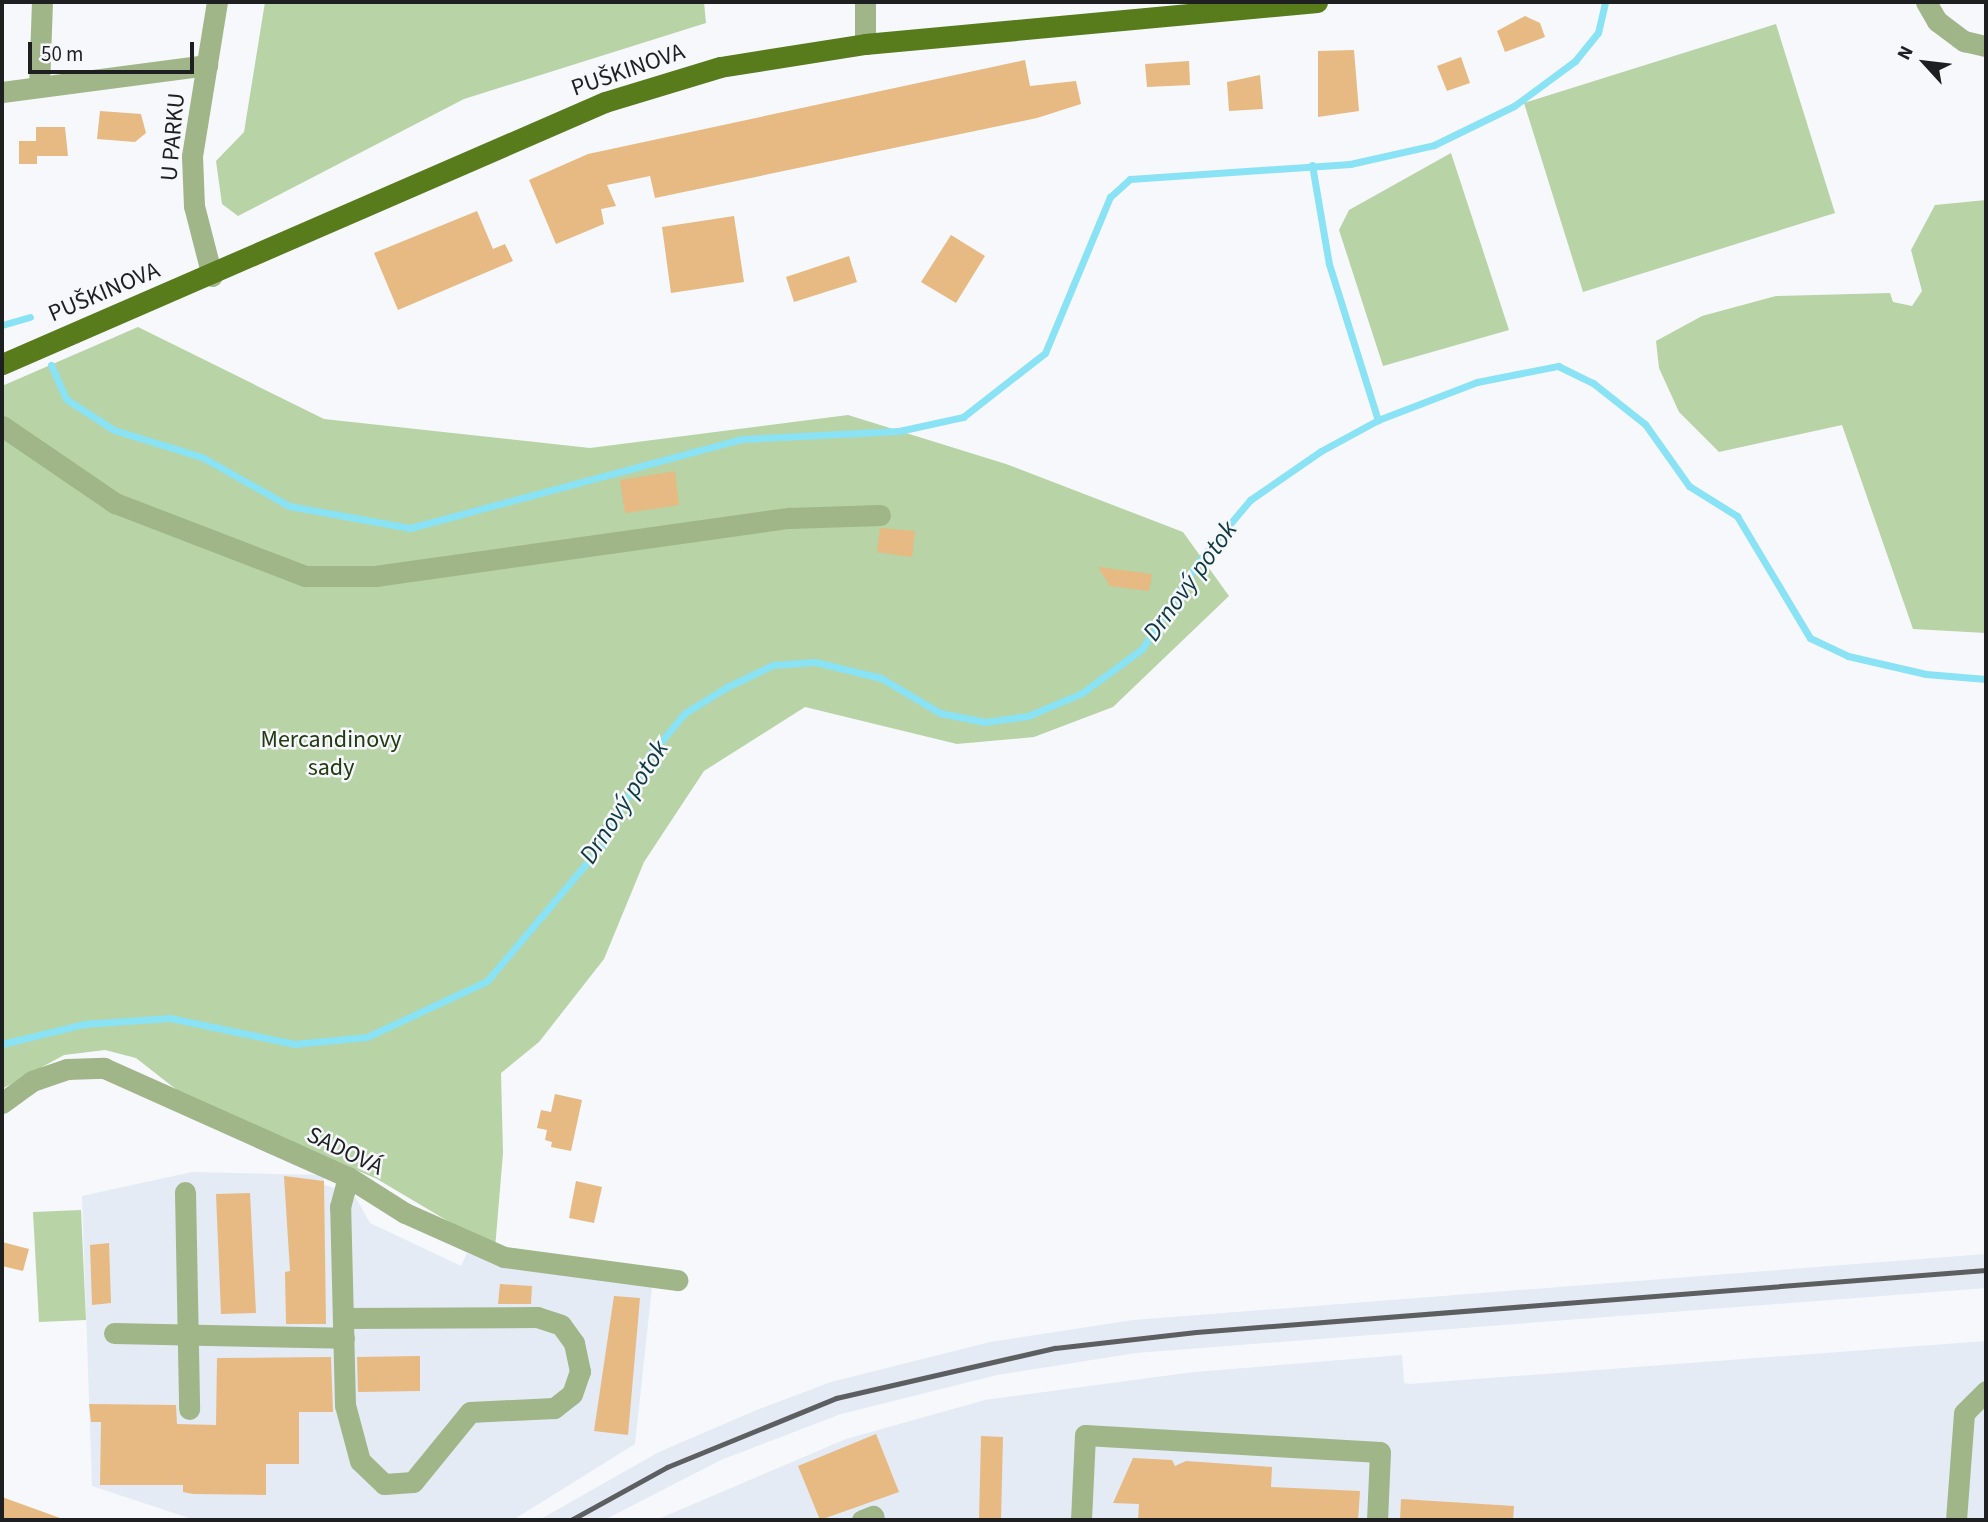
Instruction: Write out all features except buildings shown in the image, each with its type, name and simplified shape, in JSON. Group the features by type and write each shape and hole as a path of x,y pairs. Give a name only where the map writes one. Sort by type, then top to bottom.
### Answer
{"main road":[{"name":"PUŠKINOVA","path":"2,364 212,276 605,102 720,67 865,44 1317,2"}],"street":[{"path":"39,87 42,2"},
{"name":"U PARKU","path":"212,276 194,206 192,156 217,2"},
{"path":"865,2 865,44"},
{"path":"1926,2 1937,21 1964,41 1986,46"},
{"path":"2,92 206,65"},
{"path":"2,426 115,503 305,576 376,576 790,518 880,515"},
{"name":"SADOVÁ","path":"2,1103 32,1081 67,1069 104,1068 348,1177 405,1213 504,1257 677,1280"},
{"path":"114,1333 188,1335 344,1328 537,1317 561,1325 574,1343 580,1371 572,1394 554,1408 470,1412 413,1482 384,1484 360,1461 345,1405 344,1328 340,1208 348,1177"},
{"path":"185,1192 189,1409"},
{"path":"1956,1520 1964,1413 1986,1391"},
{"path":"1081,1520 1085,1435 1380,1452 1377,1520"},
{"path":"862,1520 873,1516 874,1520"}],"shaded area":[{"path":"192,1172 324,1175 324,1185 353,1193 370,1223 461,1266 467,1253 495,1263 652,1287 635,1444 513,1520 195,1520 92,1486 82,1196"},
{"path":"1986,1254 1986,1288 1136,1353 997,1375 841,1414 721,1460 604,1520 539,1520 659,1452 759,1409 831,1382 990,1342 1133,1320"},
{"path":"1986,1341 1986,1520 656,1520 846,1439 985,1400 1194,1372 1402,1355 1404,1383 1409,1384"}],"green space":[{"path":"265,2 704,2 706,23 464,99 238,216 222,204 216,161 244,132"},
{"path":"1776,24 1835,213 1583,292 1524,103"},
{"path":"1451,153 1509,330 1383,366 1339,230 1349,210"},
{"path":"1986,200 1986,633 1913,629 1842,425 1719,452 1679,412 1659,368 1656,341 1702,316 1776,296 1890,293 1893,302 1912,306 1922,291 1911,250 1935,205"},
{"name":"Mercandinovy sady","path":"138,327 324,419 590,448 848,415 1006,464 1183,532 1229,596 1113,707 1034,737 957,744 805,707 704,771 644,862 604,959 539,1042 501,1073 503,1153 495,1249 377,1179 182,1094 136,1058 105,1050 64,1055 2,1089 2,386"},
{"path":"81,1210 86,1320 39,1322 33,1212"}],"waterway":[{"path":"51,365 66,399 114,430 202,457 289,506 410,528 742,439 899,431 963,417 1045,353 1110,197 1130,179 1350,164 1434,145 1514,106 1575,61 1598,33 1605,2"},
{"path":"1312,165 1329,264 1378,420"},
{"path":"2,325 30,317"},
{"name":"Drnový potok","path":"2,1044 84,1024 170,1018 294,1044 367,1037 487,981 602,845 649,756 685,713 727,687 773,665 815,662 881,678 940,713 985,722 1028,716 1082,693 1142,649 1198,562 1250,500 1321,451 1378,420 1477,382 1558,366 1593,383 1645,424 1689,486 1737,516 1810,638 1848,656 1926,674 1986,679"}],"railway":[{"path":"571,1520 667,1467 836,1398 1055,1348 1196,1332 1986,1270"}]}
